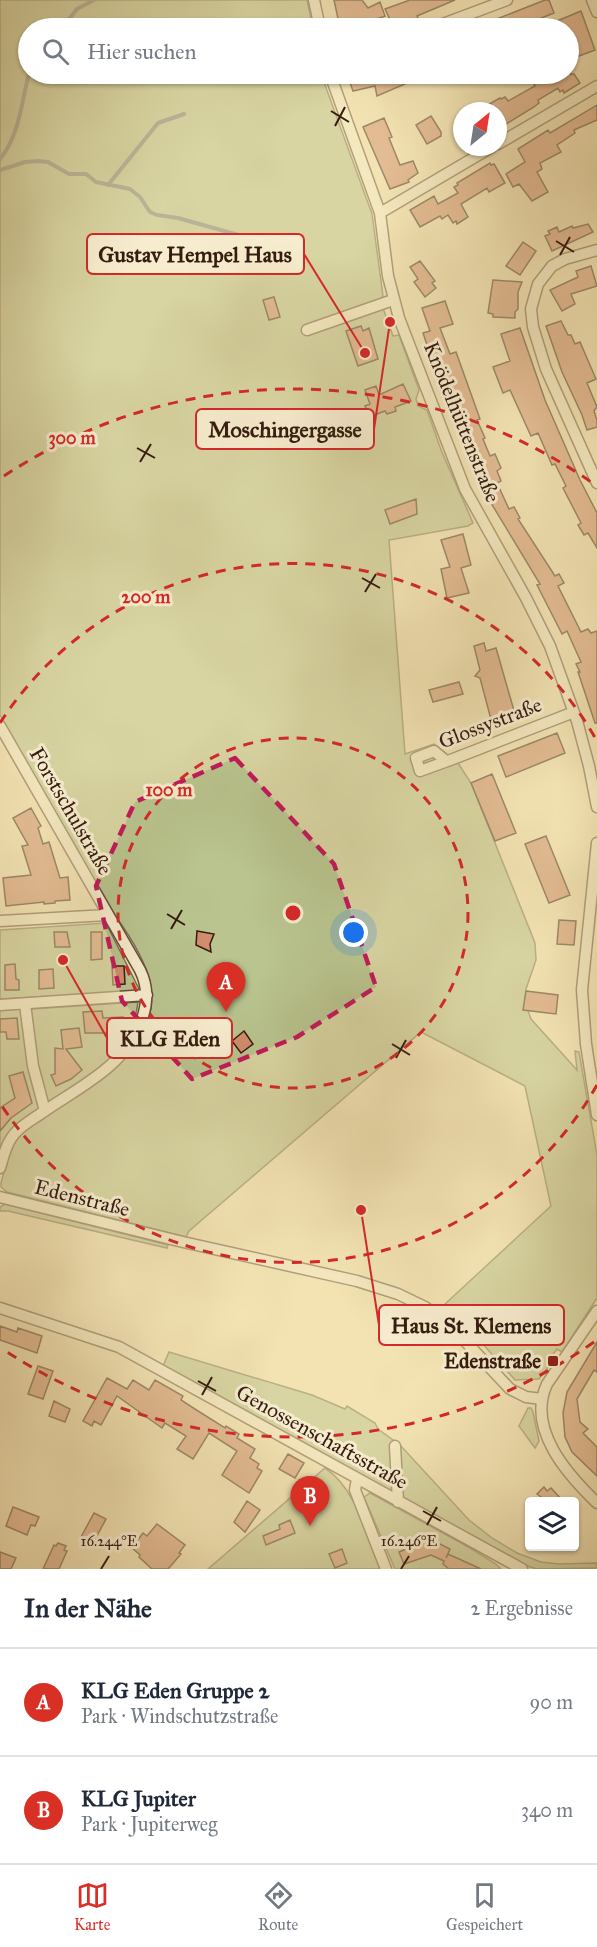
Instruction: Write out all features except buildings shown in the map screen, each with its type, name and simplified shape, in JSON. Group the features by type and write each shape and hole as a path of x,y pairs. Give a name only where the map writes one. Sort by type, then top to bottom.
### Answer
{"street":[{"path":"314,0 318,18"},
{"path":"459,18 507,0"},
{"path":"592,0 597,12"},
{"name":"Knödelhüttenstraße","path":"334,84 380,213 393,300 465,489 542,629 593,767 597,807"},
{"path":"507,139 597,86"},
{"path":"380,213 477,156"},
{"path":"597,250 565,259 552,266 538,284 531,309 533,327 546,369 597,483"},
{"path":"307,330 393,300"},
{"name":"Glossystraße","path":"420,771 574,712"},
{"name":"Forstschulstraße","path":"0,726 140,970 147,995"},
{"path":"597,843 582,990 593,1066 597,1115"},
{"path":"0,921 107,915"},
{"path":"586,949 597,919"},
{"path":"0,1005 147,995 141,1024 132,1042 120,1057 106,1070 16,1132 6,1148 0,1168"},
{"path":"25,1004 33,1066 45,1111"},
{"name":"Edenstraße","path":"0,1197 183,1242 357,1281 392,1292 425,1307 450,1326 510,1389 526,1397 542,1399"},
{"name":"Genossenschaftsstraße","path":"0,1308 119,1347 522,1569"},
{"path":"597,1311 549,1380 542,1399 544,1422 554,1453 575,1481 597,1503"},
{"path":"395,1446 398,1502"},
{"path":"357,1479 355,1490 386,1569"}],"highlighted area":[{"path":"235,758 334,864 376,987 297,1037 192,1079 122,1001 96,886 135,802"}],"green space":[{"path":"0,0 307,0 311,18 18,18 18,84 325,84 372,214 383,296 380,300 393,336 399,335 419,390 416,399 418,406 427,410 441,450 473,523 468,526 389,540 405,754 434,744 458,763 471,783 535,943 536,960 526,989 525,1003 531,1019 577,1070 575,1051 579,1052 597,1155 597,1298 562,1352 557,1349 551,1357 554,1359 539,1379 515,1380 464,1323 444,1305 551,1206 525,1086 421,1032 189,1231 186,1237 7,1192 1,1187 6,1163 21,1133 95,1084 110,1072 137,1043 146,1027 151,1009 151,990 146,969 137,950 101,895 0,715"},
{"path":"106,923 140,991 0,999 0,930"},
{"path":"138,1002 134,1021 117,1051 93,1073 48,1102 35,1059 31,1009"},
{"path":"22,1009 40,1108 16,1126 0,1151 0,1010"},
{"path":"5,1204 168,1245 167,1248 0,1211 0,1207"},
{"path":"169,1352 312,1395 345,1409 347,1406 375,1423 378,1429 400,1445 469,1520 492,1538 517,1553 541,1562 597,1563 597,1568 537,1569 524,1565 163,1366"},
{"path":"528,1408 531,1408 533,1412 539,1441 535,1448 519,1426"},
{"path":"325,1468 345,1487 365,1527 380,1569 208,1569"},
{"path":"370,1493 470,1548 501,1569 395,1569 364,1497"}],"waterway":[{"path":"70,18 77,9 94,0"},
{"path":"0,159 16,129 27,84"},
{"path":"108,185 158,123 184,114"},
{"path":"0,170 25,162 48,162 69,174 86,174 96,182 130,189 140,197 150,212 157,215 178,218 242,236"}],"place":[{"name":"Moschingergasse","path":"390,322"},
{"name":"Gustav Hempel Haus","path":"365,353"},
{"name":"KLG Eden","path":"63,960"},
{"name":"KLG Eden Gruppe 2","path":"226,1012"},
{"name":"Haus St. Klemens","path":"361,1210"},
{"name":"Edenstraße","path":"553,1361"},
{"name":"KLG Jupiter","path":"310,1526"}]}
